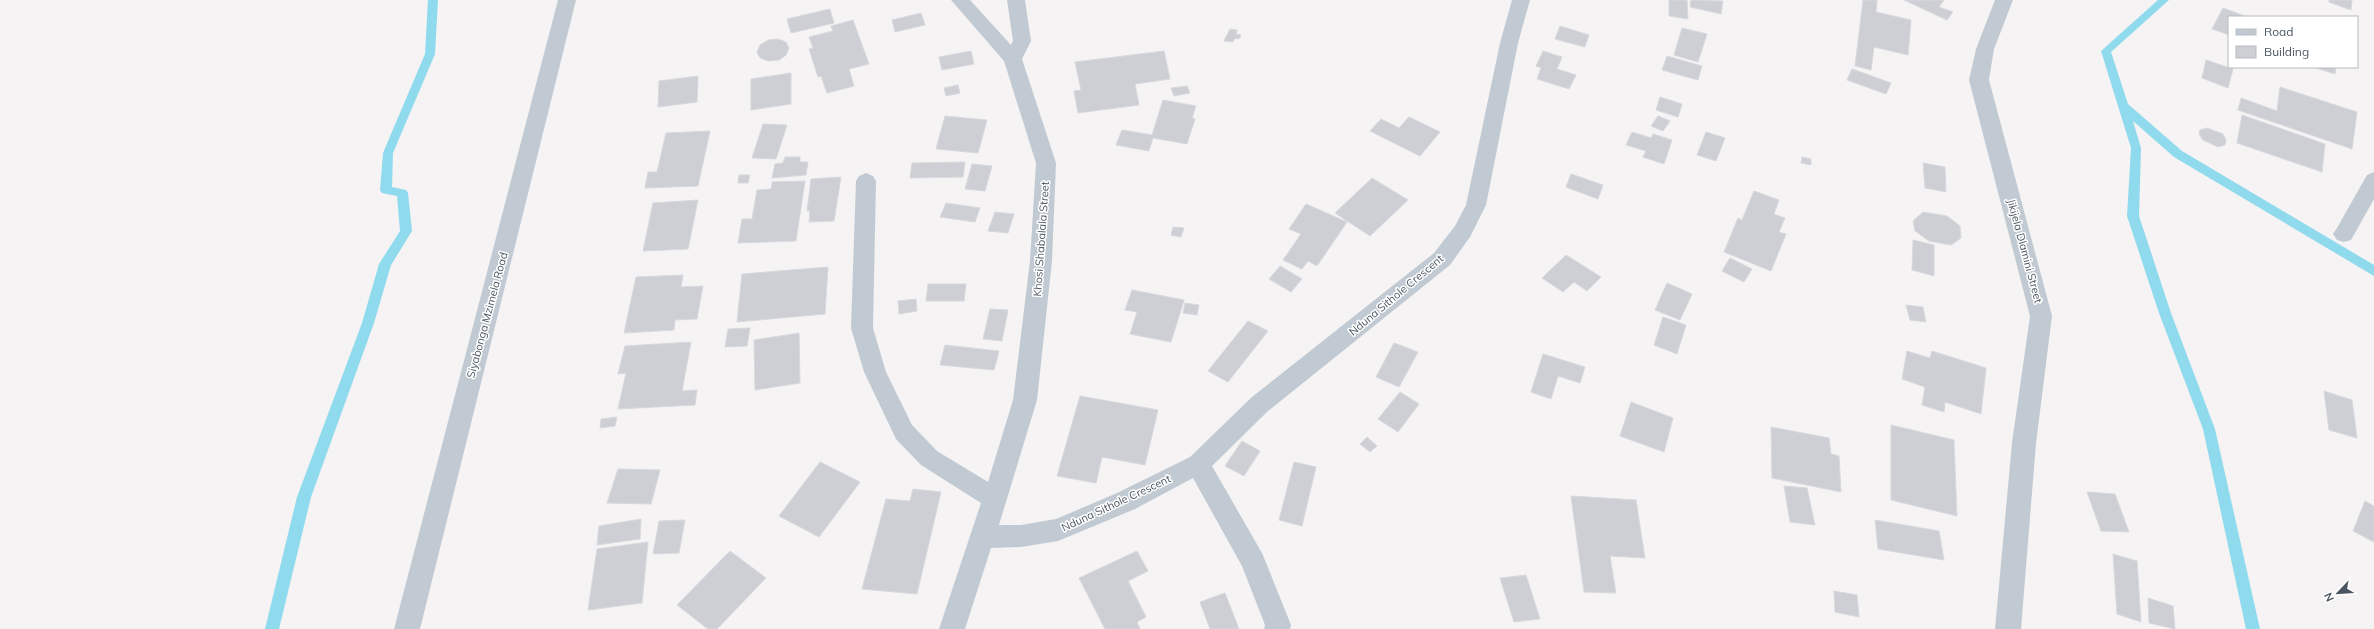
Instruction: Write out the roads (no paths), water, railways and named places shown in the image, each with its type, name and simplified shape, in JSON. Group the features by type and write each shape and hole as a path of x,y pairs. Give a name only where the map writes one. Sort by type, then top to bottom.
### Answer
{"street":[{"name":"Siyabonga Mzimela Road","path":"407,629 567,0"},
{"name":"Khosi Shabalala Street","path":"952,629 995,499 1025,400 1041,261 1046,163 1013,58 960,0"},
{"path":"1013,58 1022,41 1016,0"},
{"name":"Nduna Sithole Crescent","path":"982,537 1021,536 1058,530 1126,501 1198,464 1260,404 1442,259 1463,231 1476,205 1520,0"},
{"name":"Jikijela Dlamini Street","path":"2004,0 1987,38 1981,59 1979,80 2041,316 2024,443 2008,629"},
{"path":"2344,234 2374,180"},
{"path":"866,181 862,328 875,372 904,432 929,458 995,499"},
{"path":"1198,464 1252,561 1278,625 1277,629"}],"waterway":[{"path":"272,629 304,497 368,323 385,264 406,231 402,193 386,190 388,153 430,54 433,0"},
{"path":"2123,106 2106,51 2164,0"},
{"path":"2123,106 2178,154 2374,271"},
{"path":"2123,106 2136,148 2133,216 2165,313 2209,429 2253,629"}]}
